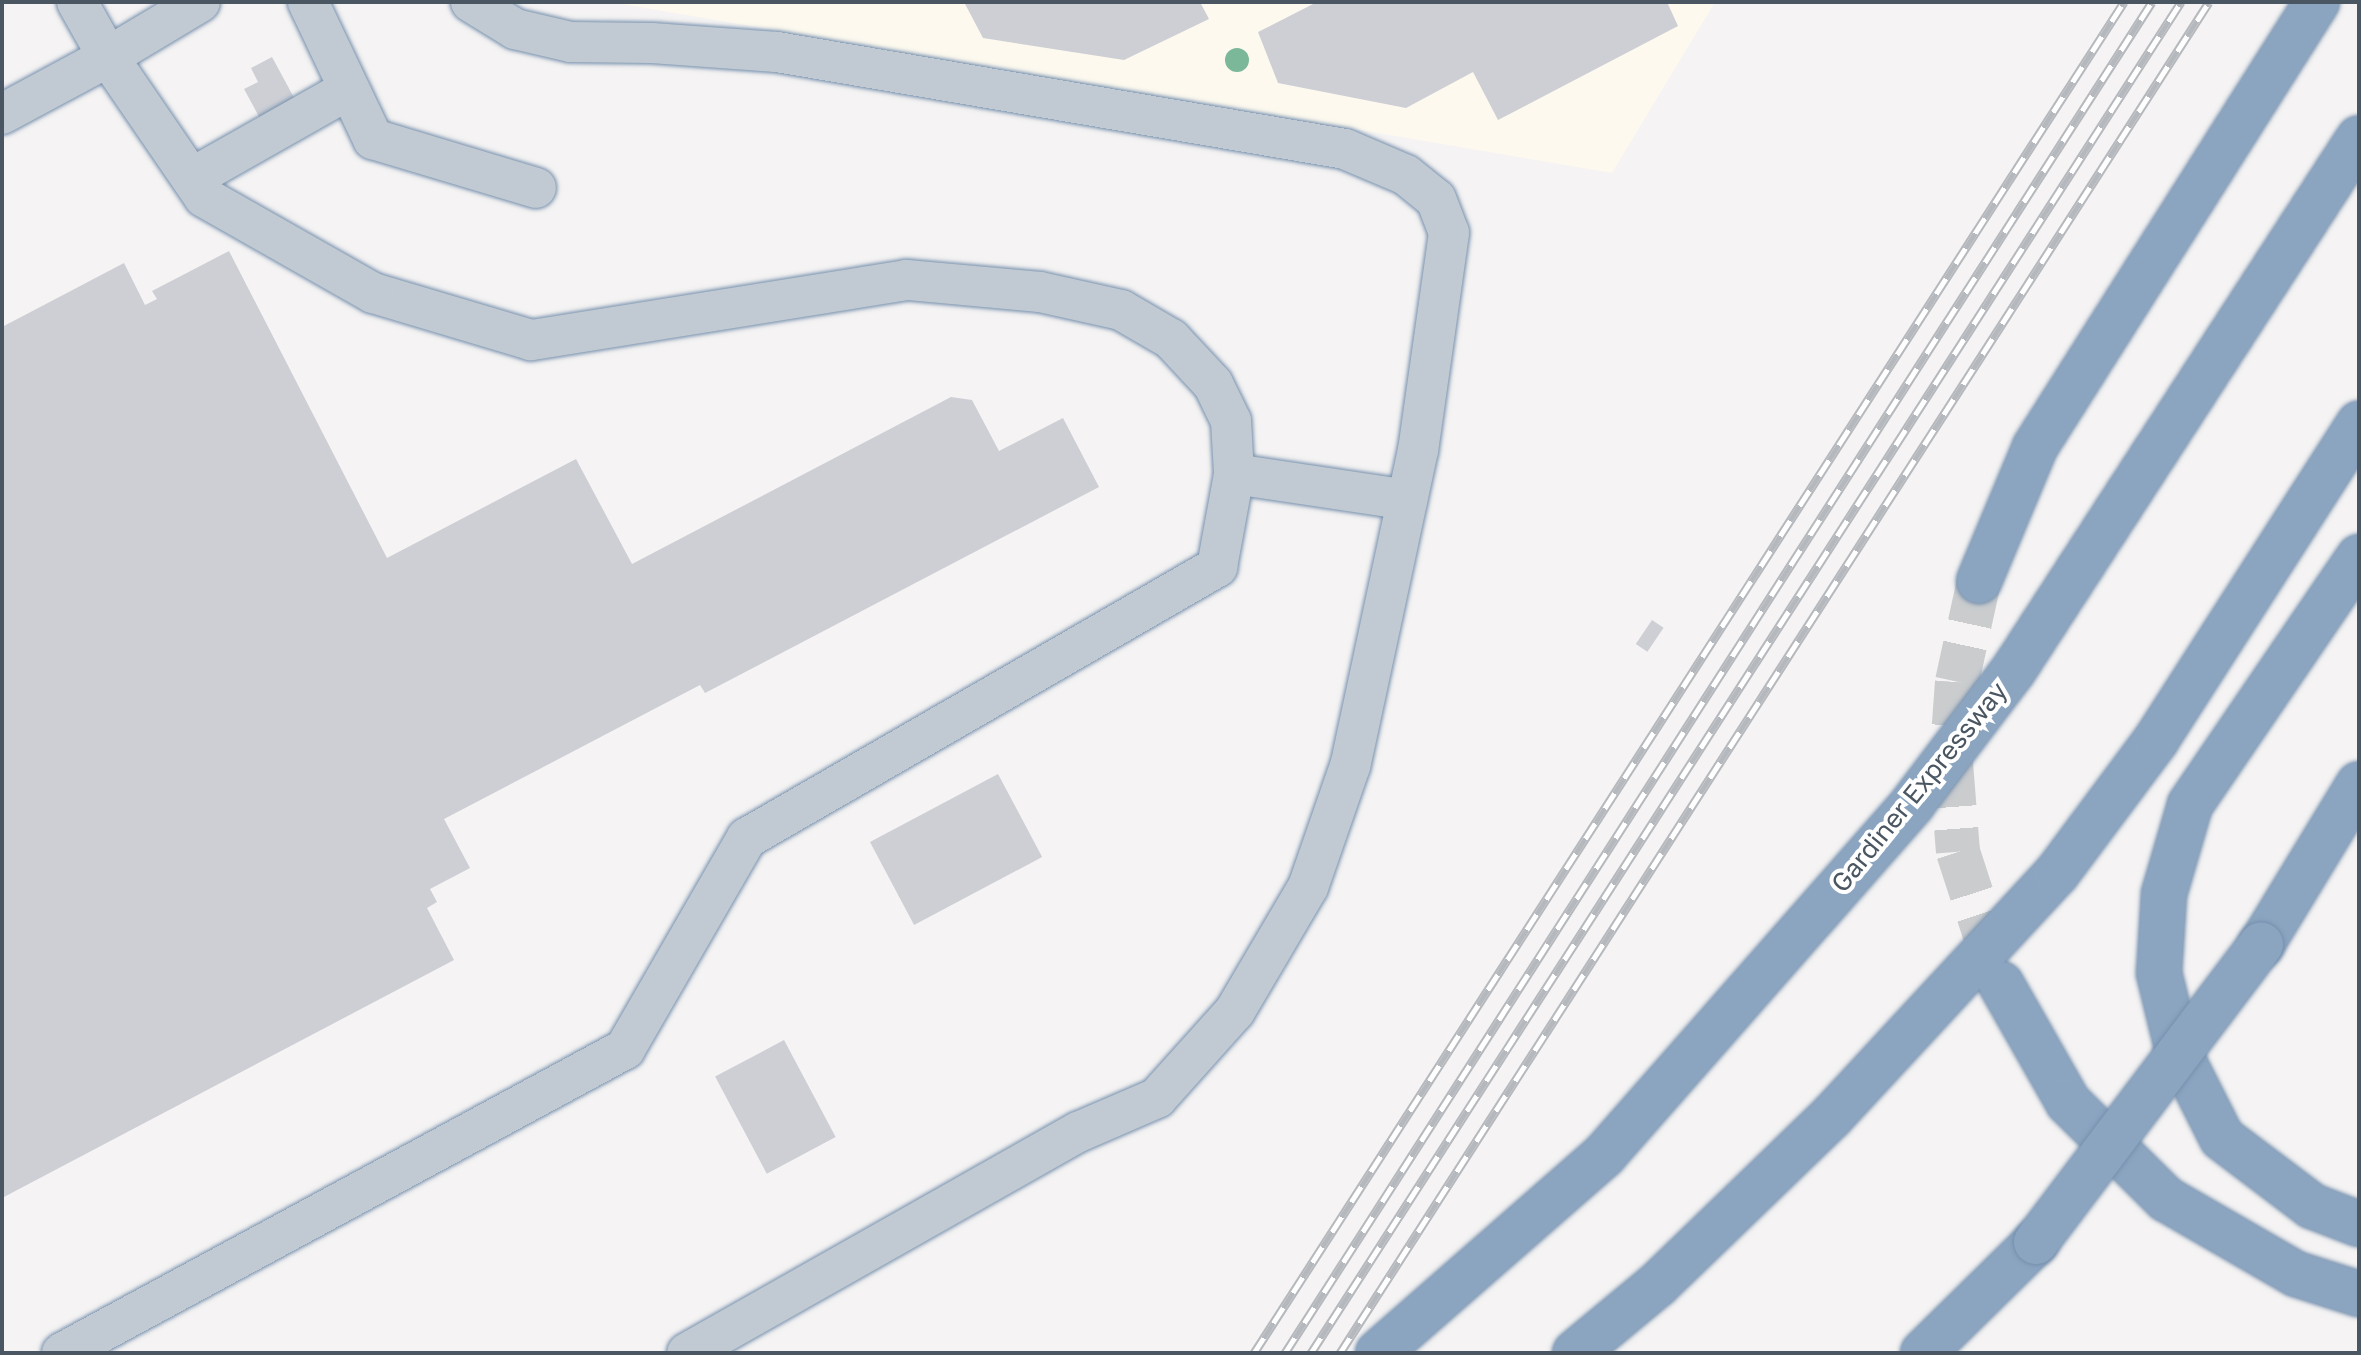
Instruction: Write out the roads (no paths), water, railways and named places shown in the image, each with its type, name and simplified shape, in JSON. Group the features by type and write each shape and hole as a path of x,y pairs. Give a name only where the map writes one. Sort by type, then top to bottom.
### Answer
{"highway":[{"path":"1979,581 2035,447 2317,2"},
{"name":"Gardiner Expressway","path":"1384,1348 1605,1154 1913,803 2013,671 2359,138"},
{"path":"1575,1353 1657,1285 1831,1117 2057,873 2156,740 2359,424"},
{"path":"2359,557 2190,805 2164,894 2159,973 2178,1051 2222,1138 2312,1206 2359,1224"},
{"path":"1923,1353 2036,1242 2261,945 2359,784"},
{"path":"2001,984 2068,1102 2166,1199 2296,1274 2359,1294"}],"lane":[{"path":"62,1353 625,1049 747,838 1217,567 1234,474 1231,421 1213,384 1171,339 1121,310 1040,292 907,280 531,340 373,293 204,197 108,57 77,2"},
{"path":"2,114 108,57 200,2"},
{"path":"308,2 373,139 536,188"},
{"path":"471,2 515,29 571,42 652,43 777,52 1345,149 1406,175 1436,199 1449,233 1418,450 1350,766 1308,887 1235,1011 1157,1098 1078,1132 687,1353"},
{"path":"192,178 349,89"},
{"path":"1234,474 1407,500"}],"tunnel":[{"path":"1979,581 1957,682 1951,763 1958,852 2000,981"}],"railway":[{"path":"1254,1353 2124,2"},
{"path":"1285,1353 2152,2"},
{"path":"1311,1353 2181,2"},
{"path":"1340,1353 2209,2"}]}
